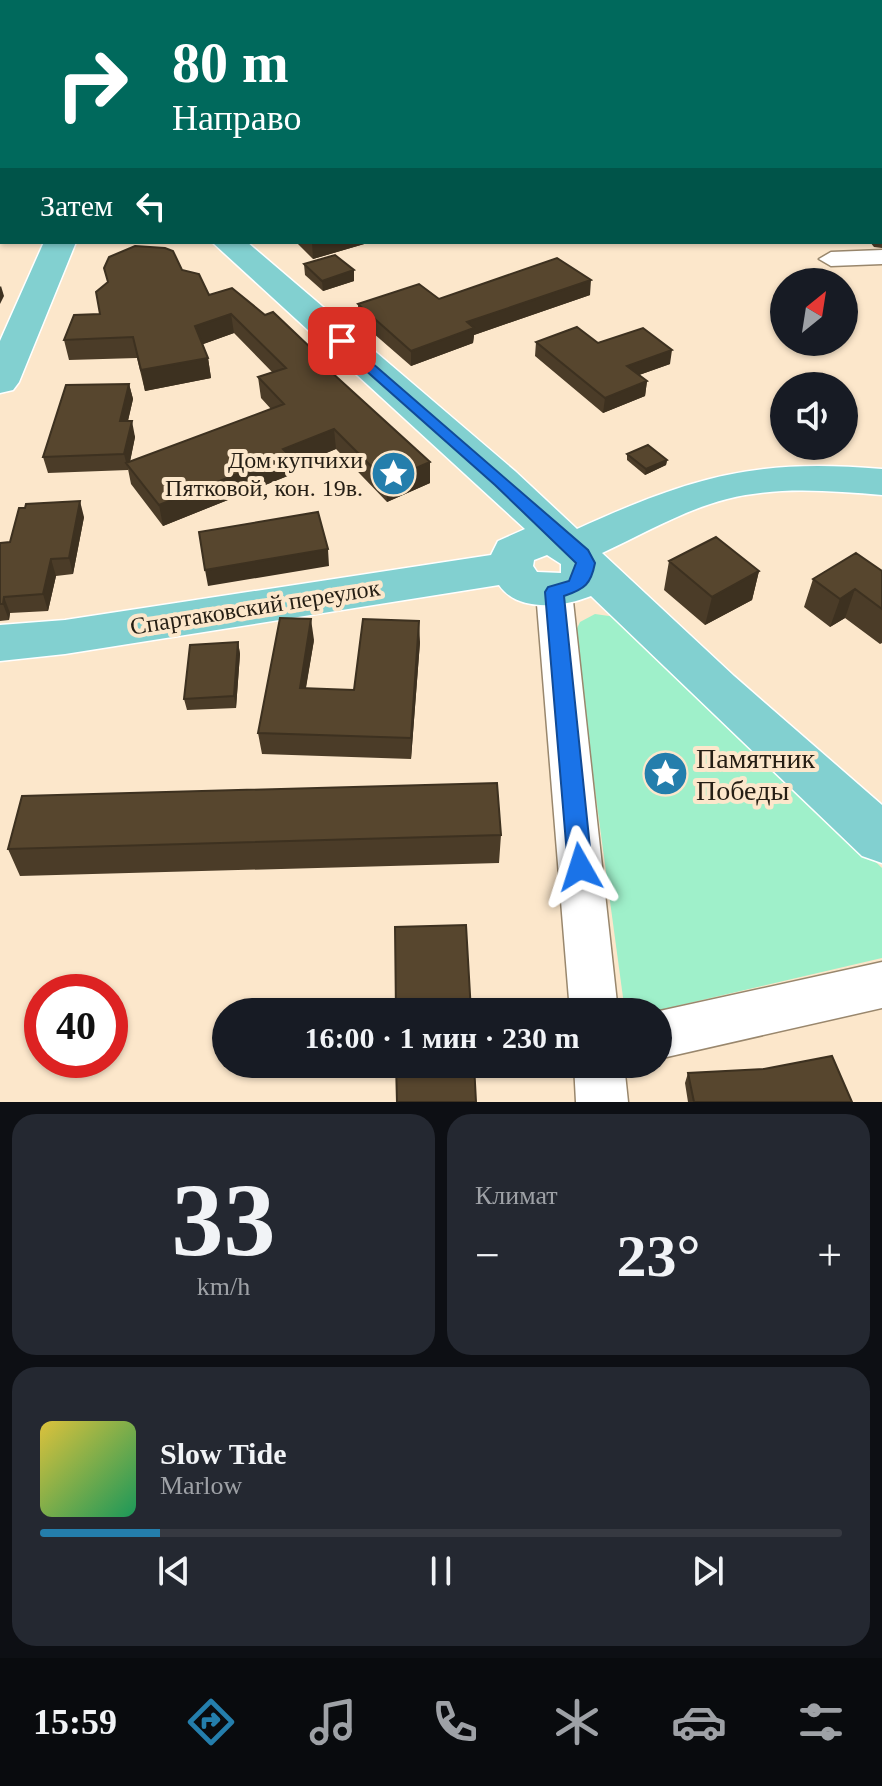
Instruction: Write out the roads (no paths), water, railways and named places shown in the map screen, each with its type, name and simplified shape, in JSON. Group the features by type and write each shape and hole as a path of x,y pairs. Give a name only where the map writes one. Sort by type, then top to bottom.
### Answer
{"main road":[{"path":"0,382 59,244"},
{"path":"230,244 508,487 569,567 631,607 882,839"},
{"path":"508,487 512,560 521,583 569,567 705,492 750,481 803,476 882,482"},
{"name":"Спартаковский переулок","path":"0,643 65,637 512,560"}],"street":[{"path":"831,259 882,257"},
{"path":"569,567 593,998"},
{"path":"672,1032 882,985"},
{"path":"600,1078 602,1102"}],"place":[{"name":"Дом купчихи Пятковой, кон. 19в.","path":"394,474"},
{"name":"Памятник Победы","path":"665,774"}]}
